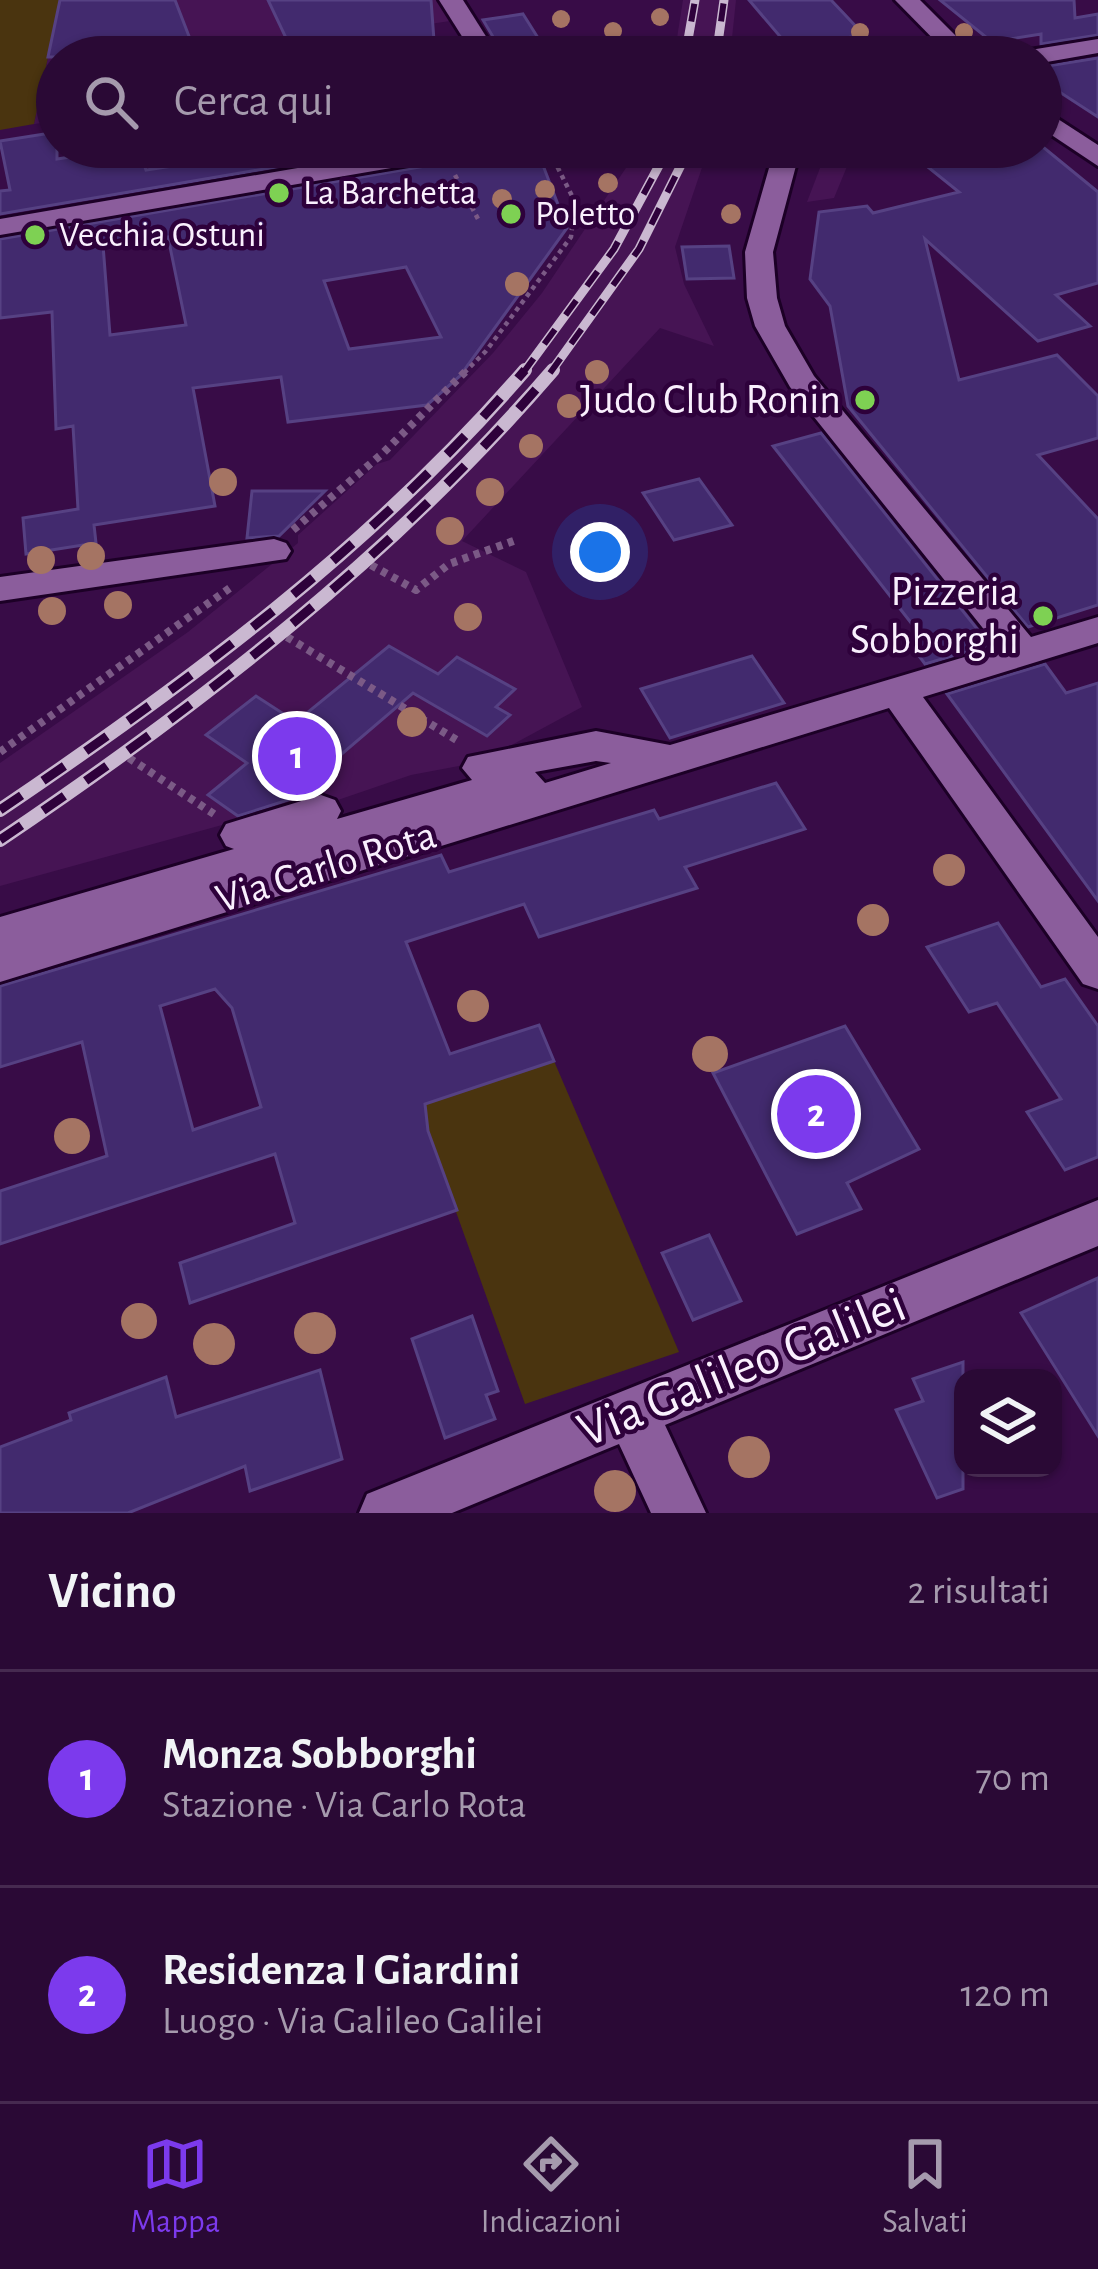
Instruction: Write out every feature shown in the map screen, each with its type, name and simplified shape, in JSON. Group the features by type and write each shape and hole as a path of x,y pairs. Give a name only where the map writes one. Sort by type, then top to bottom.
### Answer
{"street":[{"path":"451,0 474,36"},
{"path":"907,0 943,36"},
{"path":"1062,52 1098,46"},
{"path":"1062,131 1098,158"},
{"path":"0,227 344,168"},
{"path":"782,168 759,252 762,298 770,326 801,380 1023,652"},
{"path":"0,589 274,551"},
{"name":"Via Carlo Rota","path":"0,964 1098,630"},
{"path":"897,689 1098,971"},
{"path":"234,829 485,768 561,736 659,760"},
{"name":"Via Carlo Rota","path":"0,935 463,796 659,760"},
{"name":"Via Galileo Galilei","path":"386,1513 1098,1222"},
{"path":"632,1414 679,1513"}],"path":[{"path":"0,752 220,597 429,410 486,351 571,237 575,202 558,168"},
{"path":"455,175 478,219"},
{"path":"371,565 416,590 449,563 516,540"},
{"path":"287,637 482,752 485,768"},
{"path":"129,758 234,829"}],"shaded area":[{"path":"0,0 60,0 52,36 36,36 34,124 0,130"},
{"path":"60,0 438,0 450,21 349,36 52,36"},
{"path":"683,0 736,0 732,36 677,36"},
{"path":"626,168 702,168 675,247 684,284 714,346 660,328 462,541 526,572 582,707 480,762 411,775 256,828 233,822 0,886 0,763 188,632 298,543 298,535 377,464 390,460 493,353 542,293"},
{"path":"820,168 846,168 834,198 807,202"},
{"path":"554,1061 679,1352 525,1404 418,1106"}],"building":[{"path":"60,0 175,0 189,36 52,36"},
{"path":"268,0 431,0 434,36 285,36"},
{"path":"749,0 831,0 864,35 858,36 780,36"},
{"path":"940,0 1074,0 1075,18 1098,14 1098,35 1062,41 1062,36 1041,34 985,36"},
{"path":"523,14 537,36 493,36 483,20"},
{"path":"1098,58 1098,117 1062,94 1062,64"},
{"path":"36,135 36,168 270,168 0,214 0,191 10,190 0,141"},
{"path":"1062,163 1098,192 1098,283 1056,295 1090,326 1038,341 925,239 959,380 1057,355 1098,396 1098,438 1038,455 1098,519 1098,605 1028,627 848,406 830,306 810,279 819,212 867,206 873,213 959,192 929,168 1062,168"},
{"path":"414,168 544,168 567,228 460,376 427,405 288,422 281,377 193,388 215,506 94,525 96,543 26,554 23,518 78,509 73,426 56,429 52,312 0,318 0,239","holes":["168,237 186,325 110,335 103,245","406,267 441,337 349,349 324,281"]},
{"path":"729,246 734,278 687,279 682,247"},
{"path":"821,433 990,645 925,664 905,637 919,633 773,446"},
{"path":"699,479 732,525 674,540 643,493"},
{"path":"252,491 325,491 279,536 247,538"},
{"path":"389,646 438,674 457,657 515,689 496,707 510,715 487,736 413,693 288,800 238,816 208,795 247,763 206,735 256,696 296,722"},
{"path":"752,656 784,703 670,738 641,689"},
{"path":"1045,664 1066,693 1098,683 1098,901 947,694"},
{"path":"776,783 805,829 685,867 697,888 539,937 524,904 406,942 450,1054 539,1025 554,1061 425,1104 428,1131 457,1210 190,1303 180,1263 295,1223 275,1154 0,1244 0,1191 107,1156 82,1042 0,1067 0,986 441,855 449,872 654,810 659,819","holes":["215,989 232,1008 261,1107 193,1130 160,1006"]},
{"path":"998,923 1041,987 1065,979 1098,1026 1098,1157 1065,1170 1027,1112 1061,1099 997,1003 969,1012 927,947"},
{"path":"845,1026 919,1149 847,1183 861,1209 797,1234 713,1073"},
{"path":"709,1235 741,1301 693,1320 662,1253"},
{"path":"1098,1278 1098,1436 1062,1378 1062,1369 1056,1369 1021,1313"},
{"path":"472,1316 498,1391 486,1395 495,1419 445,1438 412,1339"},
{"path":"963,1362 963,1369 954,1369 954,1477 963,1477 963,1489 937,1498 896,1410 923,1401 913,1379"},
{"path":"320,1370 342,1459 250,1491 245,1466 128,1513 0,1513 0,1447 71,1420 69,1413 166,1377 176,1417"}],"railway":[{"path":"689,36 695,0"},
{"path":"719,36 724,0"},
{"path":"523,373 614,249 658,168"},
{"path":"550,373 639,249 680,168"},
{"path":"0,810 278,607 406,494 525,370"},
{"path":"0,840 150,735 293,623 428,503 553,370"}],"place":[{"name":"La Barchetta","path":"279,193"},
{"name":"Poletto","path":"511,214"},
{"name":"Vecchia Ostuni","path":"35,235"},
{"name":"Judo Club Ronin","path":"865,400"},
{"name":"Pizzeria Sobborghi","path":"1043,616"},
{"name":"Monza Sobborghi","path":"297,756"},
{"name":"Residenza I Giardini","path":"816,1114"}]}
